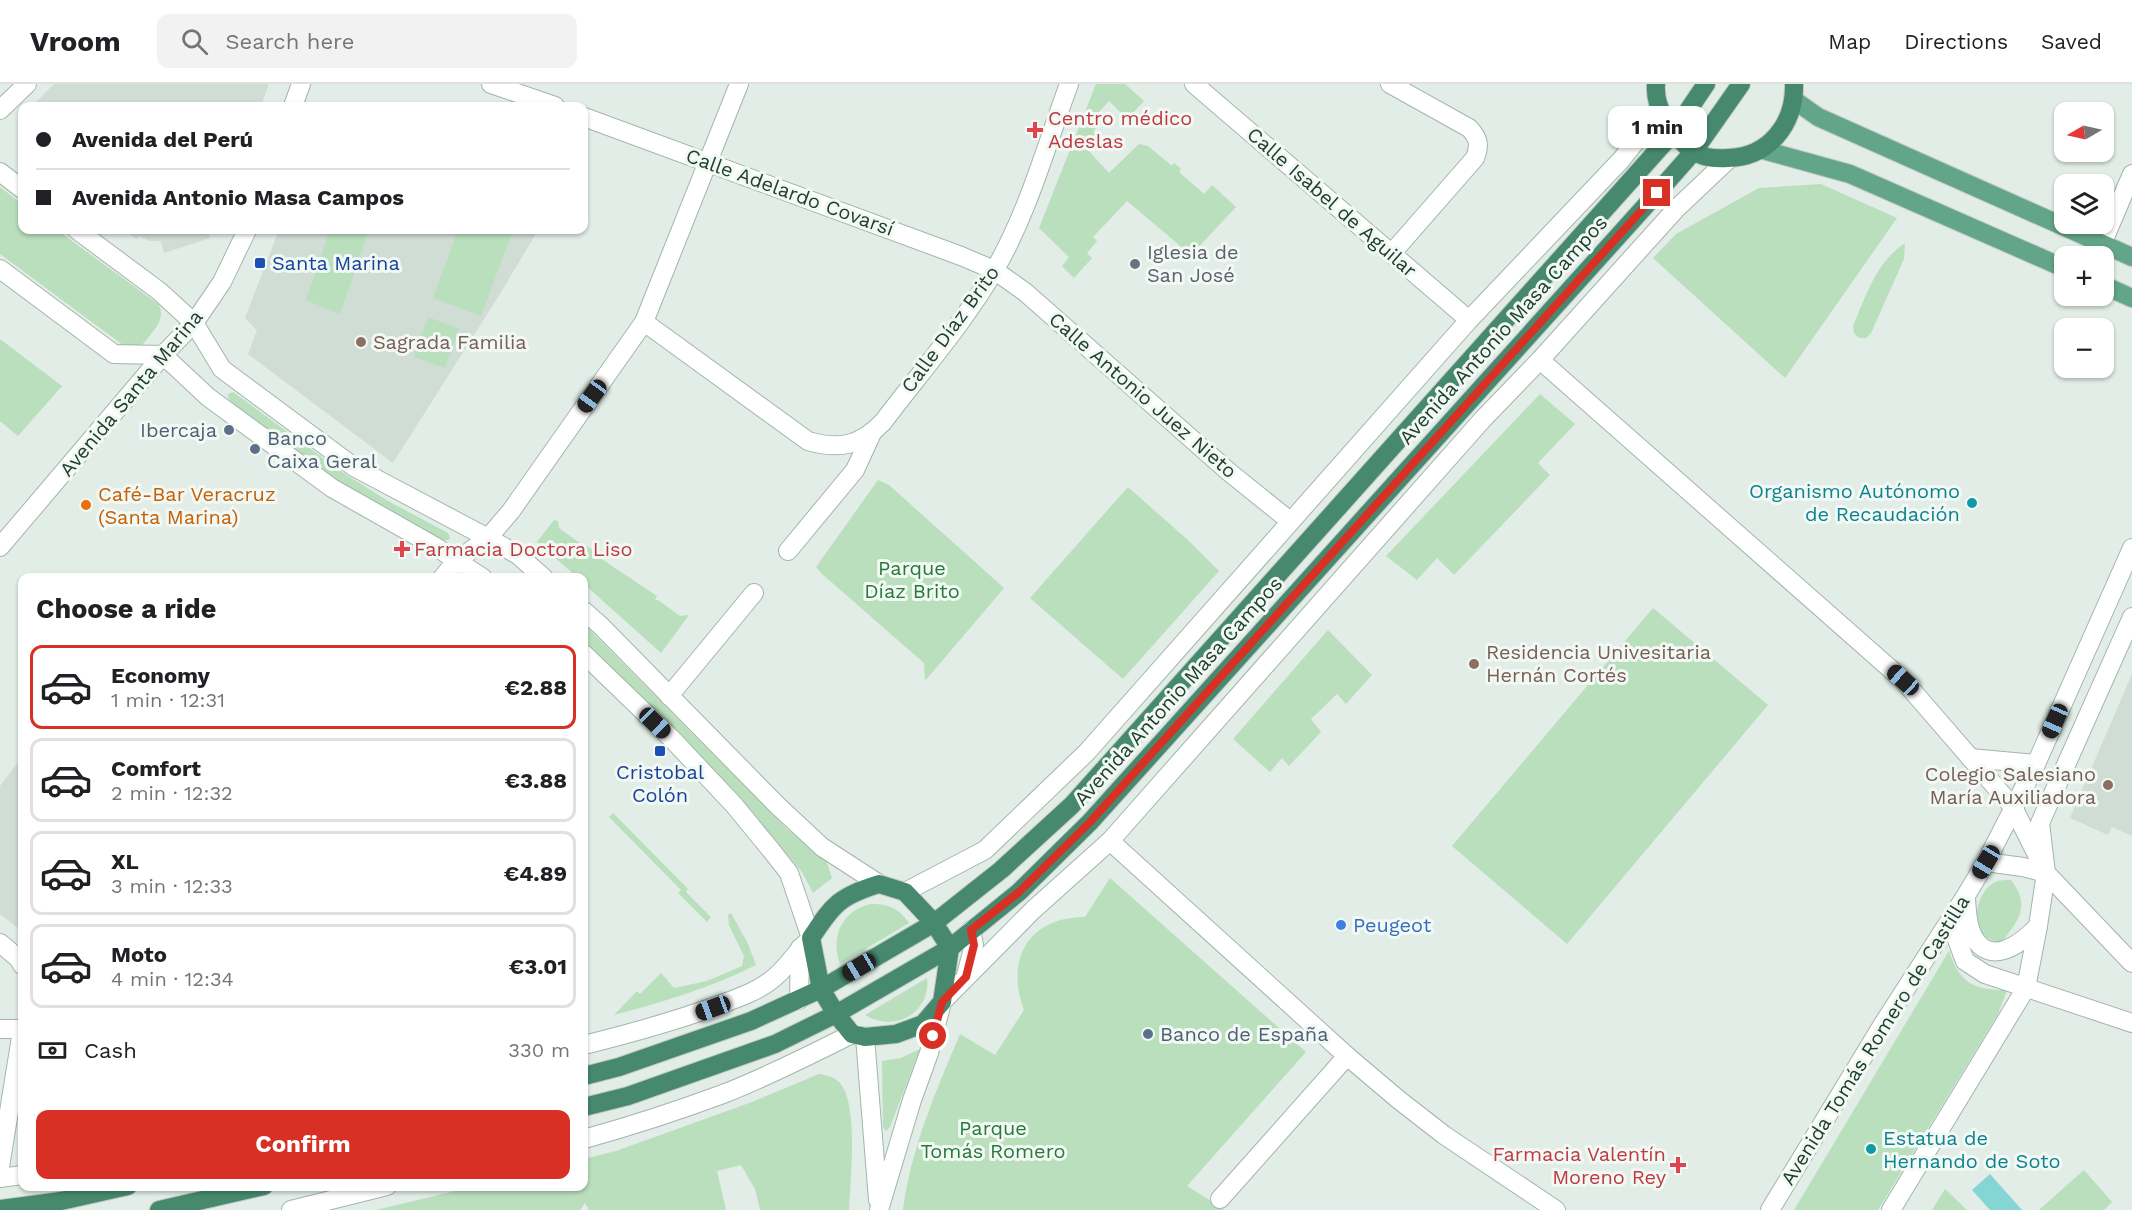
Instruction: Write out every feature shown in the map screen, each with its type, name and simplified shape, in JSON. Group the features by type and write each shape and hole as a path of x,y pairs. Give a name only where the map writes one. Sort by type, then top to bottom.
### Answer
{"highway":[{"name":"Avenida Antonio Masa Campos","path":"588,1075 619,1067 751,1021 822,989 934,923 1001,870 1072,806 1673,133 1706,84"},
{"name":"Avenida Antonio Masa Campos","path":"588,1106 628,1096 775,1044 836,1014 950,948 1019,892 1090,822 1694,152 1741,84"},
{"path":"1654,85 1660,111 1673,133 1694,152 1714,159 1744,158 1763,150 1783,129 1794,92"},
{"path":"879,885 905,892 934,923 950,948 942,1002 923,1024 896,1034 858,1036 836,1014 822,989 805,943 840,900 856,891 879,885"},
{"path":"0,1209 61,1202 107,1191"},
{"path":"159,1210 242,1191"}],"main road":[{"path":"1794,92 1818,117 2093,246"},
{"path":"1763,150 1850,174 2054,264"},
{"path":"2114,253 2132,257"},
{"path":"2114,286 2132,298"}],"street":[{"path":"0,110 27,84"},
{"path":"294,102 301,84"},
{"path":"491,84 543,102"},
{"path":"446,573 456,561 488,538 511,511 644,322 739,84"},
{"name":"Calle Díaz Brito","path":"788,551 855,470 872,433 967,312 994,270 1015,231 1069,84"},
{"name":"Calle Isabel de Aguilar","path":"1194,84 1469,320"},
{"path":"1390,84 1469,128 1478,141 1475,158 1392,253"},
{"name":"Avenida Antonio Masa Campos","path":"905,892 985,850 1087,752 1469,320 1621,160 1660,111"},
{"name":"Calle Adelardo Covarsí","path":"588,118 994,270"},
{"path":"879,1210 912,1100 929,1053 942,1002 1033,910 1110,841 1475,428 1540,360 1676,209 1730,158"},
{"path":"0,172 18,186"},
{"path":"2104,246 2132,174"},
{"path":"82,234 159,291 194,323 222,369 354,467 518,555 538,573"},
{"name":"Avenida Santa Marina","path":"0,547 163,355 194,323 222,282 245,234"},
{"path":"0,269 114,354 163,355 208,397 332,488 475,573"},
{"name":"Calle Antonio Juez Nieto","path":"994,270 1025,292 1229,472 1290,521"},
{"name":"Calle Díaz Brito","path":"644,322 808,441 837,446 849,444 872,433"},
{"path":"1540,360 1903,680 2013,807 2046,873 2132,963"},
{"name":"Avenida Tomás Romero de Castilla","path":"1770,1210 1883,1024 1986,862 2036,764 2132,548"},
{"path":"669,696 754,593"},
{"path":"588,615 778,806 822,847 879,885"},
{"path":"1891,1210 2026,988 2046,873 2040,823 2132,617"},
{"path":"588,658 672,739 734,806 789,873 805,943 799,1000"},
{"path":"1970,758 2036,764"},
{"path":"1110,841 1347,1056 1443,1135 1556,1210"},
{"path":"1986,862 2046,873"},
{"path":"1961,903 1973,937 1984,948 1996,952 2013,947 2025,940 2038,926"},
{"path":"1961,903 1956,937 1965,961 1985,974 2132,1023"},
{"path":"966,977 974,945 971,930"},
{"path":"0,943 18,958"},
{"path":"588,1044 683,1018 753,993 779,974 805,943"},
{"path":"0,1029 18,1030"},
{"path":"588,1138 724,1094 858,1036 879,1210"},
{"path":"0,1167 18,1055"},
{"path":"1220,1199 1347,1056"},
{"path":"0,1178 18,1176"},
{"path":"291,1210 367,1191"}],"shaded area":[{"path":"54,84 269,84 262,102 36,102"},
{"path":"130,234 208,234 210,238 164,253 161,241 149,241 139,236 137,239"},
{"name":"Sagrada Familia","path":"277,234 536,234 393,463 248,354 257,330 245,318"},
{"name":"Colegio Salesiano María Auxiliadora","path":"2132,674 2132,836 2112,827 2108,835 2070,818"},
{"path":"18,762 18,928 0,914 0,786"}],"green space":[{"path":"1096,84 1125,84 1144,101 1127,119 1109,101 1098,113 1104,120 1093,131 1098,138 1088,150 1109,173 1139,144 1148,146 1172,166 1174,163 1181,169 1179,172 1204,194 1212,185 1236,207 1191,255 1127,201 1093,237 1097,241 1087,253 1092,258 1074,278 1062,266 1069,257 1039,228"},
{"path":"1821,184 1897,218 1785,378 1653,258 1676,234 1759,188"},
{"path":"0,187 18,201 18,234 62,234 158,304 161,310 160,320 142,345 127,348 0,254"},
{"path":"329,234 367,235 340,314 306,300"},
{"path":"457,234 512,234 481,316 433,298"},
{"path":"1905,243 1904,259 1871,333 1866,338 1859,338 1854,333 1853,326 1873,280 1886,260"},
{"path":"428,317 459,329 445,368 414,357"},
{"path":"0,339 62,386 18,436 0,421"},
{"path":"233,392 345,474 388,501 448,533 450,539 444,541 338,481 229,401 228,394"},
{"path":"1540,394 1575,424 1538,463 1550,475 1454,575 1437,558 1417,580 1386,556"},
{"name":"Parque Díaz Brito","path":"878,480 889,485 1004,588 925,681 924,663 816,567"},
{"path":"1128,487 1219,571 1123,679 1030,598"},
{"path":"554,520 558,521 559,528 583,548 586,545 601,556 600,558 657,596 655,600 680,616 689,615 661,653 588,588 588,573 572,573 537,542"},
{"path":"1653,608 1768,705 1567,944 1452,846"},
{"path":"588,628 787,829 826,860 832,878 813,893 802,872 774,838 588,644"},
{"path":"1328,630 1372,675 1346,704 1337,694 1311,719 1321,732 1289,766 1282,758 1270,772 1233,739"},
{"path":"613,813 688,889 686,892 711,917 707,922 678,893 681,890 609,817"},
{"name":"Parque Tomás Romero","path":"1110,878 1306,1052 1187,1186 1225,1210 903,1210 918,1142 960,1034 995,1055 1024,1010 1019,992 1018,974 1020,959 1026,945 1036,933 1049,924 1065,919 1085,917"},
{"path":"2011,880 2020,898 2020,913 2001,943 1983,934 1978,926 1978,906 1987,888 1992,884"},
{"path":"871,904 893,908 909,923 840,964 837,944 841,926 853,912"},
{"path":"731,913 748,944 756,965 686,994 614,1015 637,991 640,994 661,973 674,988 707,981 742,966 744,956 729,925 728,915"},
{"path":"1949,951 1958,971 1970,983 1986,989 2007,990 1998,1014 1878,1210 1794,1210"},
{"path":"927,978 927,990 923,1001 917,1010 908,1016 887,1022 865,1015"},
{"path":"920,1049 890,1127 886,1131 883,1127 882,1061 901,1058"},
{"path":"819,1074 840,1083 850,1108 852,1163 849,1210 760,1210 755,1189 741,1165 717,1171 726,1210 589,1210 585,1203 580,1210 376,1210 455,1191 588,1191 588,1158 616,1151 752,1102"},
{"path":"2084,1170 2112,1202 2104,1210 2039,1210"},
{"path":"1945,1189 1967,1210 1932,1210"}],"water":[{"path":"1990,1174 2022,1210 1990,1210 1972,1190"}],"place":[{"name":"Centro médico Adeslas","path":"1035,130"},
{"name":"Santa Marina","path":"260,263"},
{"name":"Iglesia de San José","path":"1135,264"},
{"name":"Sagrada Familia","path":"361,342"},
{"name":"Ibercaja","path":"229,430"},
{"name":"Banco Caixa Geral","path":"255,449"},
{"name":"Organismo Autónomo de Recaudación","path":"1972,503"},
{"name":"Café-Bar Veracruz (Santa Marina)","path":"86,505"},
{"name":"Farmacia Doctora Liso","path":"402,549"},
{"name":"Residencia Univesitaria Hernán Cortés","path":"1474,664"},
{"name":"Cristobal Colón","path":"660,751"},
{"name":"Colegio Salesiano María Auxiliadora","path":"2108,785"},
{"name":"Peugeot","path":"1341,925"},
{"name":"Banco de España","path":"1148,1034"},
{"name":"Estatua de Hernando de Soto","path":"1871,1149"},
{"name":"Farmacia Valentín Moreno Rey","path":"1678,1165"}],"route":[{"path":"933,1036 942,1002 966,977 974,945 971,930 1019,892 1090,822 1657,193"}]}
